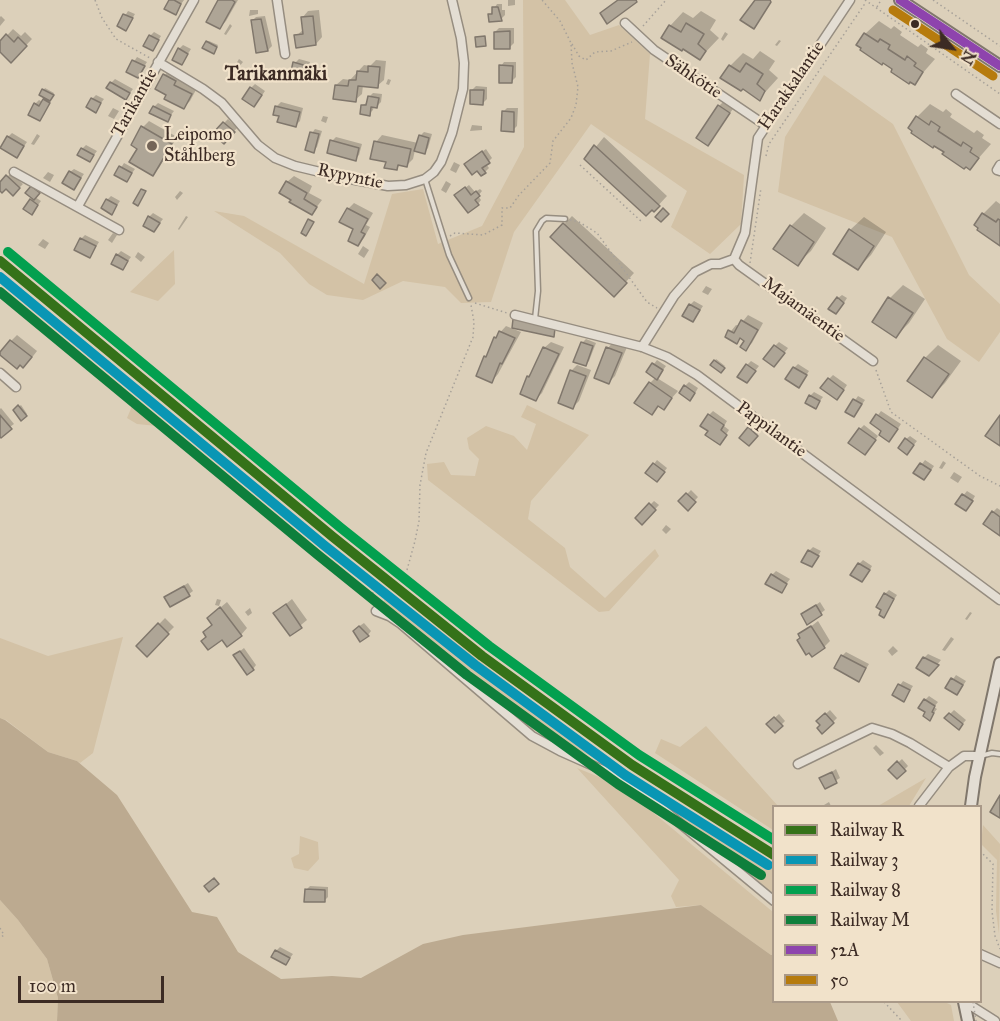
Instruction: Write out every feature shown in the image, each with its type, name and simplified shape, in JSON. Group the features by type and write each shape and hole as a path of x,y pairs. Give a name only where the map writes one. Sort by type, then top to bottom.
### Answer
{"street":[{"name":"Tarikantie","path":"78,207 194,0"},
{"path":"277,0 285,54"},
{"path":"425,179 441,162 452,133 463,89 463,54 452,0"},
{"name":"Harakkalantie","path":"734,258 745,232 758,138 850,0"},
{"path":"900,0 1000,66"},
{"name":"Sähkötie","path":"625,23 654,50 765,125"},
{"name":"Rypyntie","path":"158,62 222,102 258,145 275,158 345,178 388,186 406,185 425,179"},
{"path":"956,93 1000,124"},
{"path":"1000,165 997,170 1000,171"},
{"path":"14,172 119,230"},
{"path":"642,347 663,311 694,272 711,264 720,264 734,258"},
{"name":"Majamäentie","path":"734,258 747,270 873,361"},
{"name":"Pappilantie","path":"515,315 642,347 667,357 697,375 1000,600"},
{"path":"0,373 16,387"},
{"path":"376,611 401,624 532,736 623,779 647,796 772,899"},
{"path":"971,805 1000,663"},
{"path":"798,764 872,728 910,743 949,767"},
{"path":"920,805 949,767 964,756 980,756"},
{"path":"982,954 1000,963"},
{"path":"965,1003 968,1021"},
{"path":"967,1003 995,1021"}],"lane":[{"path":"425,179 443,238 469,298"},
{"path":"535,319 538,291 536,231 546,218 565,219"},
{"path":"980,756 1000,754"}],"path":[{"path":"95,0 102,18 116,39 158,62"},
{"path":"542,0 560,21 579,56 586,60 595,52 611,51 624,46 638,35 666,0"},
{"path":"876,8 881,0"},
{"path":"933,0 1000,46"},
{"path":"764,161 769,144 866,1 1000,94"},
{"path":"907,20 923,30 918,37"},
{"path":"443,238 455,233 483,235 502,225 502,208 510,208 519,195 550,163 553,141 571,118 576,105 578,87 572,63 571,44"},
{"path":"580,165 642,222"},
{"path":"747,270 752,259 762,182"},
{"path":"565,219 579,222 597,233 647,302 663,311"},
{"path":"0,275 371,586 376,611"},
{"path":"469,298 478,305 515,315"},
{"path":"407,570 419,521 420,485 426,453 473,337 474,322 469,298"},
{"path":"873,361 891,412 980,476 1000,486"},
{"path":"982,852 993,864 992,911 995,936 1000,949"},
{"path":"0,928 4,935 0,938"},
{"path":"885,1003 902,1021"},
{"path":"973,1003 976,1021"}],"shaded area":[{"path":"523,0 565,0 590,35 619,25 650,54 645,119 744,175 741,224 710,254 671,227 687,191 591,124 514,232 491,302 461,303 445,287 403,281 363,300 327,295 309,284 280,253 214,211 244,216 364,284 392,194 423,189 438,244 482,226 524,147"},
{"path":"824,75 893,124 969,275 1000,304 1000,332 979,362 947,339 892,237 778,192 785,137"},
{"path":"174,250 175,284 158,301 130,292"},
{"path":"135,399 167,427 137,424 127,418"},
{"path":"527,405 589,435 531,501 528,519 565,548 570,567 605,598 655,549 659,556 609,611 599,612 428,480 427,464 444,462 451,475 475,476 479,459 469,449 467,438 486,426 514,436 527,450 536,424 521,417"},
{"path":"384,587 530,700 614,761 716,833 772,868 772,893 710,840 633,780 608,764 532,729 384,603"},
{"path":"123,637 93,753 80,763 48,752 6,720 0,718 0,638 48,656"},
{"path":"0,718 48,752 77,761 117,795 192,912 217,917 238,952 281,979 332,976 361,978 423,944 463,935 701,905 772,955 772,1003 830,1003 838,1021 57,1021 58,998 47,959 0,900"},
{"path":"706,726 777,805 772,805 772,829 655,753 661,739 680,747"},
{"path":"577,768 621,786 772,911 772,955 701,905 676,907 671,896 679,880"},
{"path":"926,778 910,805 880,805"},
{"path":"983,825 1000,844 999,934 996,911 997,860 982,845"},
{"path":"300,836 318,842 319,859 308,871 294,868 291,858 299,854"},
{"path":"0,900 47,959 58,998 57,1021 0,1021"},
{"path":"898,1003 947,1003 951,1005 954,1021 911,1021"}],"building":[{"path":"169,0 181,4 176,15 164,9"},
{"path":"218,0 235,2 220,29 206,22"},
{"path":"618,0 636,0 637,2 607,24 600,13"},
{"path":"755,0 770,0 771,2 754,29 740,20"},
{"path":"492,7 498,7 502,21 489,22 488,14 492,14"},
{"path":"123,14 133,18 126,31 117,26"},
{"path":"313,16 316,45 296,48 294,35 303,34 301,17"},
{"path":"261,19 268,51 256,53 251,20"},
{"path":"686,23 704,34 698,44 706,51 700,60 661,38 669,25 681,32"},
{"path":"510,31 510,49 494,49 494,32"},
{"path":"864,33 878,42 880,39 890,45 888,49 905,60 907,56 916,63 914,66 923,72 915,85 910,82 909,84 891,72 892,69 860,50 861,48 856,45"},
{"path":"6,34 14,42 18,37 27,46 11,63 0,52 0,41"},
{"path":"149,35 159,40 153,51 143,46"},
{"path":"485,36 486,46 476,47 475,37"},
{"path":"206,41 217,47 214,54 202,48"},
{"path":"178,48 188,54 182,65 172,60"},
{"path":"132,60 145,66 138,78 126,72"},
{"path":"293,62 307,66 304,79 290,76"},
{"path":"746,63 763,74 757,84 765,91 760,101 743,89 741,91 720,78 729,65 740,72"},
{"path":"499,65 513,66 512,83 499,83"},
{"path":"368,66 380,67 378,88 358,86 356,102 333,99 335,85 348,86 349,80 356,80 357,71 368,72"},
{"path":"163,74 176,81 174,85 192,94 184,109 164,99 166,95 155,89"},
{"path":"110,82 130,93 126,100 106,88"},
{"path":"250,87 262,95 254,107 242,99"},
{"path":"42,89 54,95 50,101 39,95"},
{"path":"470,90 484,90 483,105 470,104"},
{"path":"368,96 379,98 377,108 371,107 370,116 360,114 361,105 366,105"},
{"path":"91,98 101,103 96,113 86,107"},
{"path":"43,99 50,103 40,121 28,115 34,103 39,106"},
{"path":"718,105 730,113 708,146 696,138"},
{"path":"153,106 171,115 168,122 149,113"},
{"path":"275,106 300,112 296,127 277,122 279,116 273,115"},
{"path":"502,111 514,112 514,132 501,131"},
{"path":"916,116 929,125 931,121 940,127 938,131 961,146 963,142 972,148 970,152 979,158 970,170 966,167 964,169 942,154 944,152 934,146 933,148 911,133 912,131 908,128"},
{"path":"223,122 235,132 224,144 212,134"},
{"path":"141,126 172,144 153,176 129,162 137,149 131,145"},
{"path":"310,132 319,134 314,153 305,150"},
{"path":"419,135 429,138 425,154 414,151"},
{"path":"7,136 24,146 17,158 0,148"},
{"path":"330,140 359,148 356,161 327,153"},
{"path":"374,141 411,149 407,167 398,165 397,170 384,168 386,162 370,159"},
{"path":"594,145 660,206 654,212 652,210 646,216 584,159"},
{"path":"81,148 94,155 90,162 77,155"},
{"path":"482,151 490,163 482,168 486,173 481,176 477,171 472,175 464,164"},
{"path":"119,166 132,173 127,182 114,175"},
{"path":"69,171 81,178 74,190 62,183"},
{"path":"6,175 20,188 13,196 6,189 2,193 0,191 0,182"},
{"path":"286,181 307,193 304,199 317,207 312,215 289,202 291,200 279,193"},
{"path":"31,186 40,193 34,200 25,193"},
{"path":"465,187 471,195 476,191 480,196 475,200 479,205 468,213 454,195"},
{"path":"141,189 146,191 138,206 133,203"},
{"path":"30,199 38,205 32,215 23,209"},
{"path":"106,199 117,205 112,215 101,208"},
{"path":"347,208 368,219 361,232 365,234 358,246 348,241 353,229 339,222"},
{"path":"663,208 669,214 661,222 655,217"},
{"path":"982,213 996,222 1000,220 1000,246 977,230 978,228 974,225"},
{"path":"148,216 160,223 154,232 143,226"},
{"path":"308,219 314,222 306,236 301,233"},
{"path":"563,223 627,283 614,297 550,237"},
{"path":"790,225 814,242 798,266 773,249"},
{"path":"849,229 874,246 858,270 833,254"},
{"path":"80,238 96,246 90,258 74,250"},
{"path":"116,254 128,261 123,270 111,264"},
{"path":"377,274 386,283 380,289 372,280"},
{"path":"837,297 844,303 836,314 828,309"},
{"path":"888,297 913,313 896,338 872,322"},
{"path":"689,304 700,310 693,322 682,316"},
{"path":"513,319 555,328 554,337 512,328"},
{"path":"741,320 758,330 746,351 740,347 744,341 740,338 737,344 725,337 728,330 734,333"},
{"path":"499,331 515,338 502,364 500,363 492,383 476,376 484,356 486,357"},
{"path":"10,340 32,357 23,368 20,365 17,369 0,355"},
{"path":"581,342 593,346 586,366 573,362"},
{"path":"774,345 785,353 774,367 763,359"},
{"path":"543,347 559,354 536,401 520,394"},
{"path":"606,347 622,353 609,384 594,378"},
{"path":"924,357 949,374 932,398 907,381"},
{"path":"714,360 725,368 721,373 710,365"},
{"path":"652,363 663,370 657,380 646,372"},
{"path":"746,364 756,371 747,383 737,377"},
{"path":"793,367 807,375 799,388 785,379"},
{"path":"570,370 586,376 573,409 558,403"},
{"path":"828,378 844,390 837,400 820,388"},
{"path":"649,382 672,398 664,410 658,406 652,415 634,403"},
{"path":"684,385 695,393 690,401 679,393"},
{"path":"809,395 820,401 816,409 805,403"},
{"path":"853,399 862,404 854,417 845,412"},
{"path":"18,405 27,416 21,421 13,410"},
{"path":"708,414 724,425 721,430 727,435 720,445 705,435 708,431 700,426"},
{"path":"876,414 898,429 889,442 879,435 881,431 870,423"},
{"path":"0,415 12,429 1,438 0,437"},
{"path":"1000,415 1000,446 985,436"},
{"path":"748,427 758,436 749,446 739,438"},
{"path":"859,428 876,440 865,455 848,443"},
{"path":"905,438 914,445 907,455 898,448"},
{"path":"653,463 665,472 657,482 645,473"},
{"path":"920,463 931,470 924,480 913,473"},
{"path":"686,493 696,502 688,511 678,501"},
{"path":"962,494 973,501 966,511 955,504"},
{"path":"649,503 656,510 642,525 635,518"},
{"path":"992,511 1000,517 1000,536 983,524"},
{"path":"808,550 819,556 812,567 801,562"},
{"path":"858,563 870,570 862,582 850,575"},
{"path":"771,574 787,584 782,593 765,584"},
{"path":"184,586 190,596 170,607 164,597"},
{"path":"884,593 894,599 884,618 879,615 881,610 876,607"},
{"path":"286,604 302,628 290,636 273,613"},
{"path":"816,605 822,615 807,625 801,614"},
{"path":"220,607 242,636 227,647 222,640 208,650 201,641 206,637 203,632 212,625 207,618"},
{"path":"158,623 169,634 147,657 136,646"},
{"path":"359,626 369,636 360,642 353,631"},
{"path":"811,626 825,648 812,657 809,653 806,655 797,640 800,638 798,634"},
{"path":"240,651 254,670 247,675 233,655"},
{"path":"841,655 866,668 859,682 834,668"},
{"path":"923,657 939,665 929,676 916,668"},
{"path":"951,678 963,685 957,695 945,688"},
{"path":"898,684 910,690 904,702 892,695"},
{"path":"924,699 935,706 930,721 923,716 925,712 918,708"},
{"path":"825,713 834,723 822,734 817,728 820,725 816,721"},
{"path":"949,713 963,724 959,730 944,718"},
{"path":"774,717 783,726 775,733 766,724"},
{"path":"897,761 906,771 897,779 888,770"},
{"path":"832,772 837,783 825,789 819,778"},
{"path":"1000,795 1000,818 990,812"},
{"path":"214,878 219,884 209,892 204,886"},
{"path":"305,889 325,890 325,902 304,902"},
{"path":"275,950 290,958 286,965 271,957"}],"rail line":[{"name":"8","path":"8,252 341,528 489,646 639,755 772,839"},
{"name":"R","path":"0,261 333,537 482,656 632,765 772,854"},
{"name":"3","path":"0,277 325,546 475,665 625,775 768,865"},
{"name":"M","path":"0,292 467,675 618,784 761,875"}],"transit line":[{"name":"52A","path":"900,0 1000,66"},
{"name":"50","path":"893,10 993,76"}],"place":[{"name":"Leipomo Ståhlberg","path":"152,146"}],"district":[{"name":"Tarikanmäki","path":"276,75"}]}
